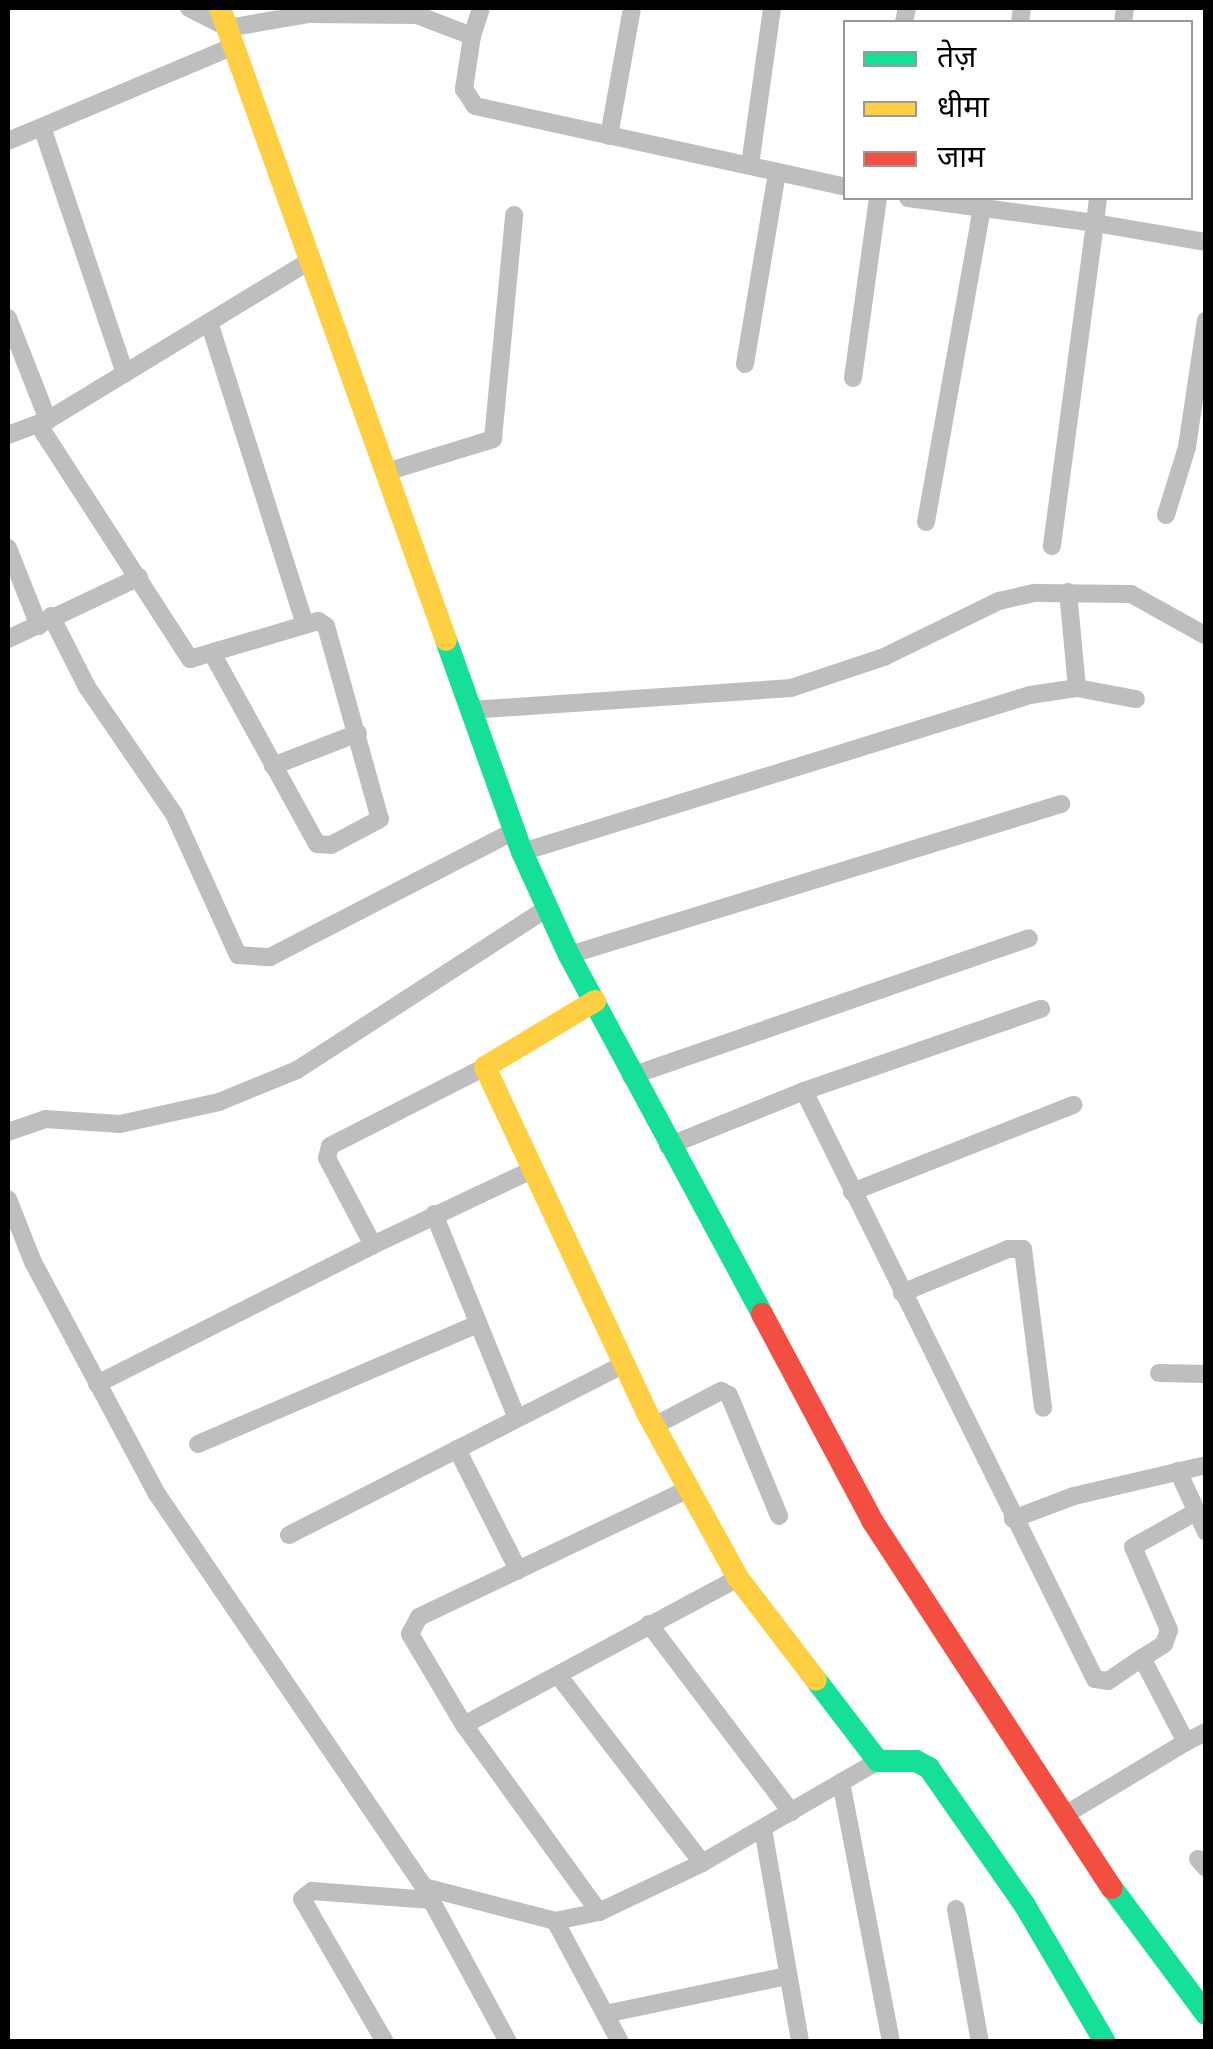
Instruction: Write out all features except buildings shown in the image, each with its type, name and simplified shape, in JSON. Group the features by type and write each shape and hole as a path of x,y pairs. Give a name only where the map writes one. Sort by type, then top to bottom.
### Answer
{"street":[{"path":"188,8 228,27 308,262 518,841 569,955 668,1146 873,1522 1063,1816 1206,2014"},
{"path":"482,8 472,36 466,100 843,186"},
{"path":"750,166 772,8"},
{"path":"610,136 625,9"},
{"path":"8,141 42,128 228,27 370,11 416,15 472,36"},
{"path":"42,128 125,373"},
{"path":"745,364 776,174"},
{"path":"853,378 878,200"},
{"path":"923,200 1206,242"},
{"path":"1052,546 1098,200"},
{"path":"926,522 982,208"},
{"path":"386,472 493,439 514,215"},
{"path":"8,435 43,422 308,262"},
{"path":"8,318 43,422 187,656 213,655 305,624 326,626 382,814 331,845 313,839 213,655"},
{"path":"1166,515 1187,447 1206,320"},
{"path":"209,322 305,624"},
{"path":"8,548 45,621 174,814 238,956 270,957 518,841 908,730 1076,688 1136,699"},
{"path":"8,640 139,578"},
{"path":"470,710 790,688 884,658 1000,601 1068,592 1131,594 1204,636"},
{"path":"1068,592 1076,688"},
{"path":"273,766 358,733"},
{"path":"569,955 1061,804"},
{"path":"8,1132 44,1119 120,1124 218,1102 297,1070 547,908"},
{"path":"631,1076 1029,938"},
{"path":"373,1245 327,1158 330,1146 485,1067 595,1001"},
{"path":"668,1146 804,1091 1042,1009"},
{"path":"485,1067 654,1426 738,1578 878,1762"},
{"path":"804,1091 1094,1679 1108,1681 1164,1644 1169,1630 1133,1548 1196,1512"},
{"path":"852,1192 1074,1105"},
{"path":"97,1384 434,1214 532,1170"},
{"path":"8,1199 97,1384 157,1494 428,1894 508,2042"},
{"path":"434,1214 517,1418"},
{"path":"902,1293 1008,1249 1023,1249 1043,1408"},
{"path":"198,1444 478,1324"},
{"path":"289,1535 624,1364"},
{"path":"1158,1373 1206,1374"},
{"path":"654,1426 721,1391 730,1395 779,1516"},
{"path":"457,1449 518,1570"},
{"path":"1013,1519 1206,1466"},
{"path":"1178,1471 1206,1532"},
{"path":"599,1912 464,1725 410,1634 420,1617 688,1489"},
{"path":"464,1725 738,1578"},
{"path":"649,1624 791,1812"},
{"path":"1142,1658 1186,1742"},
{"path":"558,1674 702,1864"},
{"path":"1063,1816 1206,1732"},
{"path":"385,2042 302,1899 312,1890 428,1894 555,1921 599,1912 702,1864 878,1762 916,1760 929,1768 1024,1904 1105,2042"},
{"path":"841,1782 892,2042"},
{"path":"764,1829 800,2042"},
{"path":"956,1909 980,2042"},
{"path":"555,1921 620,2042"},
{"path":"605,2014 787,1976"}],"traffic: fast":[{"path":"446,640 522,852 569,955 762,1314"},
{"path":"816,1680 878,1761 916,1761 929,1768 1024,1904 1105,2042"},
{"path":"1112,1888 1206,2014"}],"traffic: slow":[{"path":"220,8 446,640"},
{"path":"595,1001 485,1067 647,1413 738,1578 816,1680"}],"traffic: jam":[{"path":"762,1314 873,1522 1112,1888"}]}
